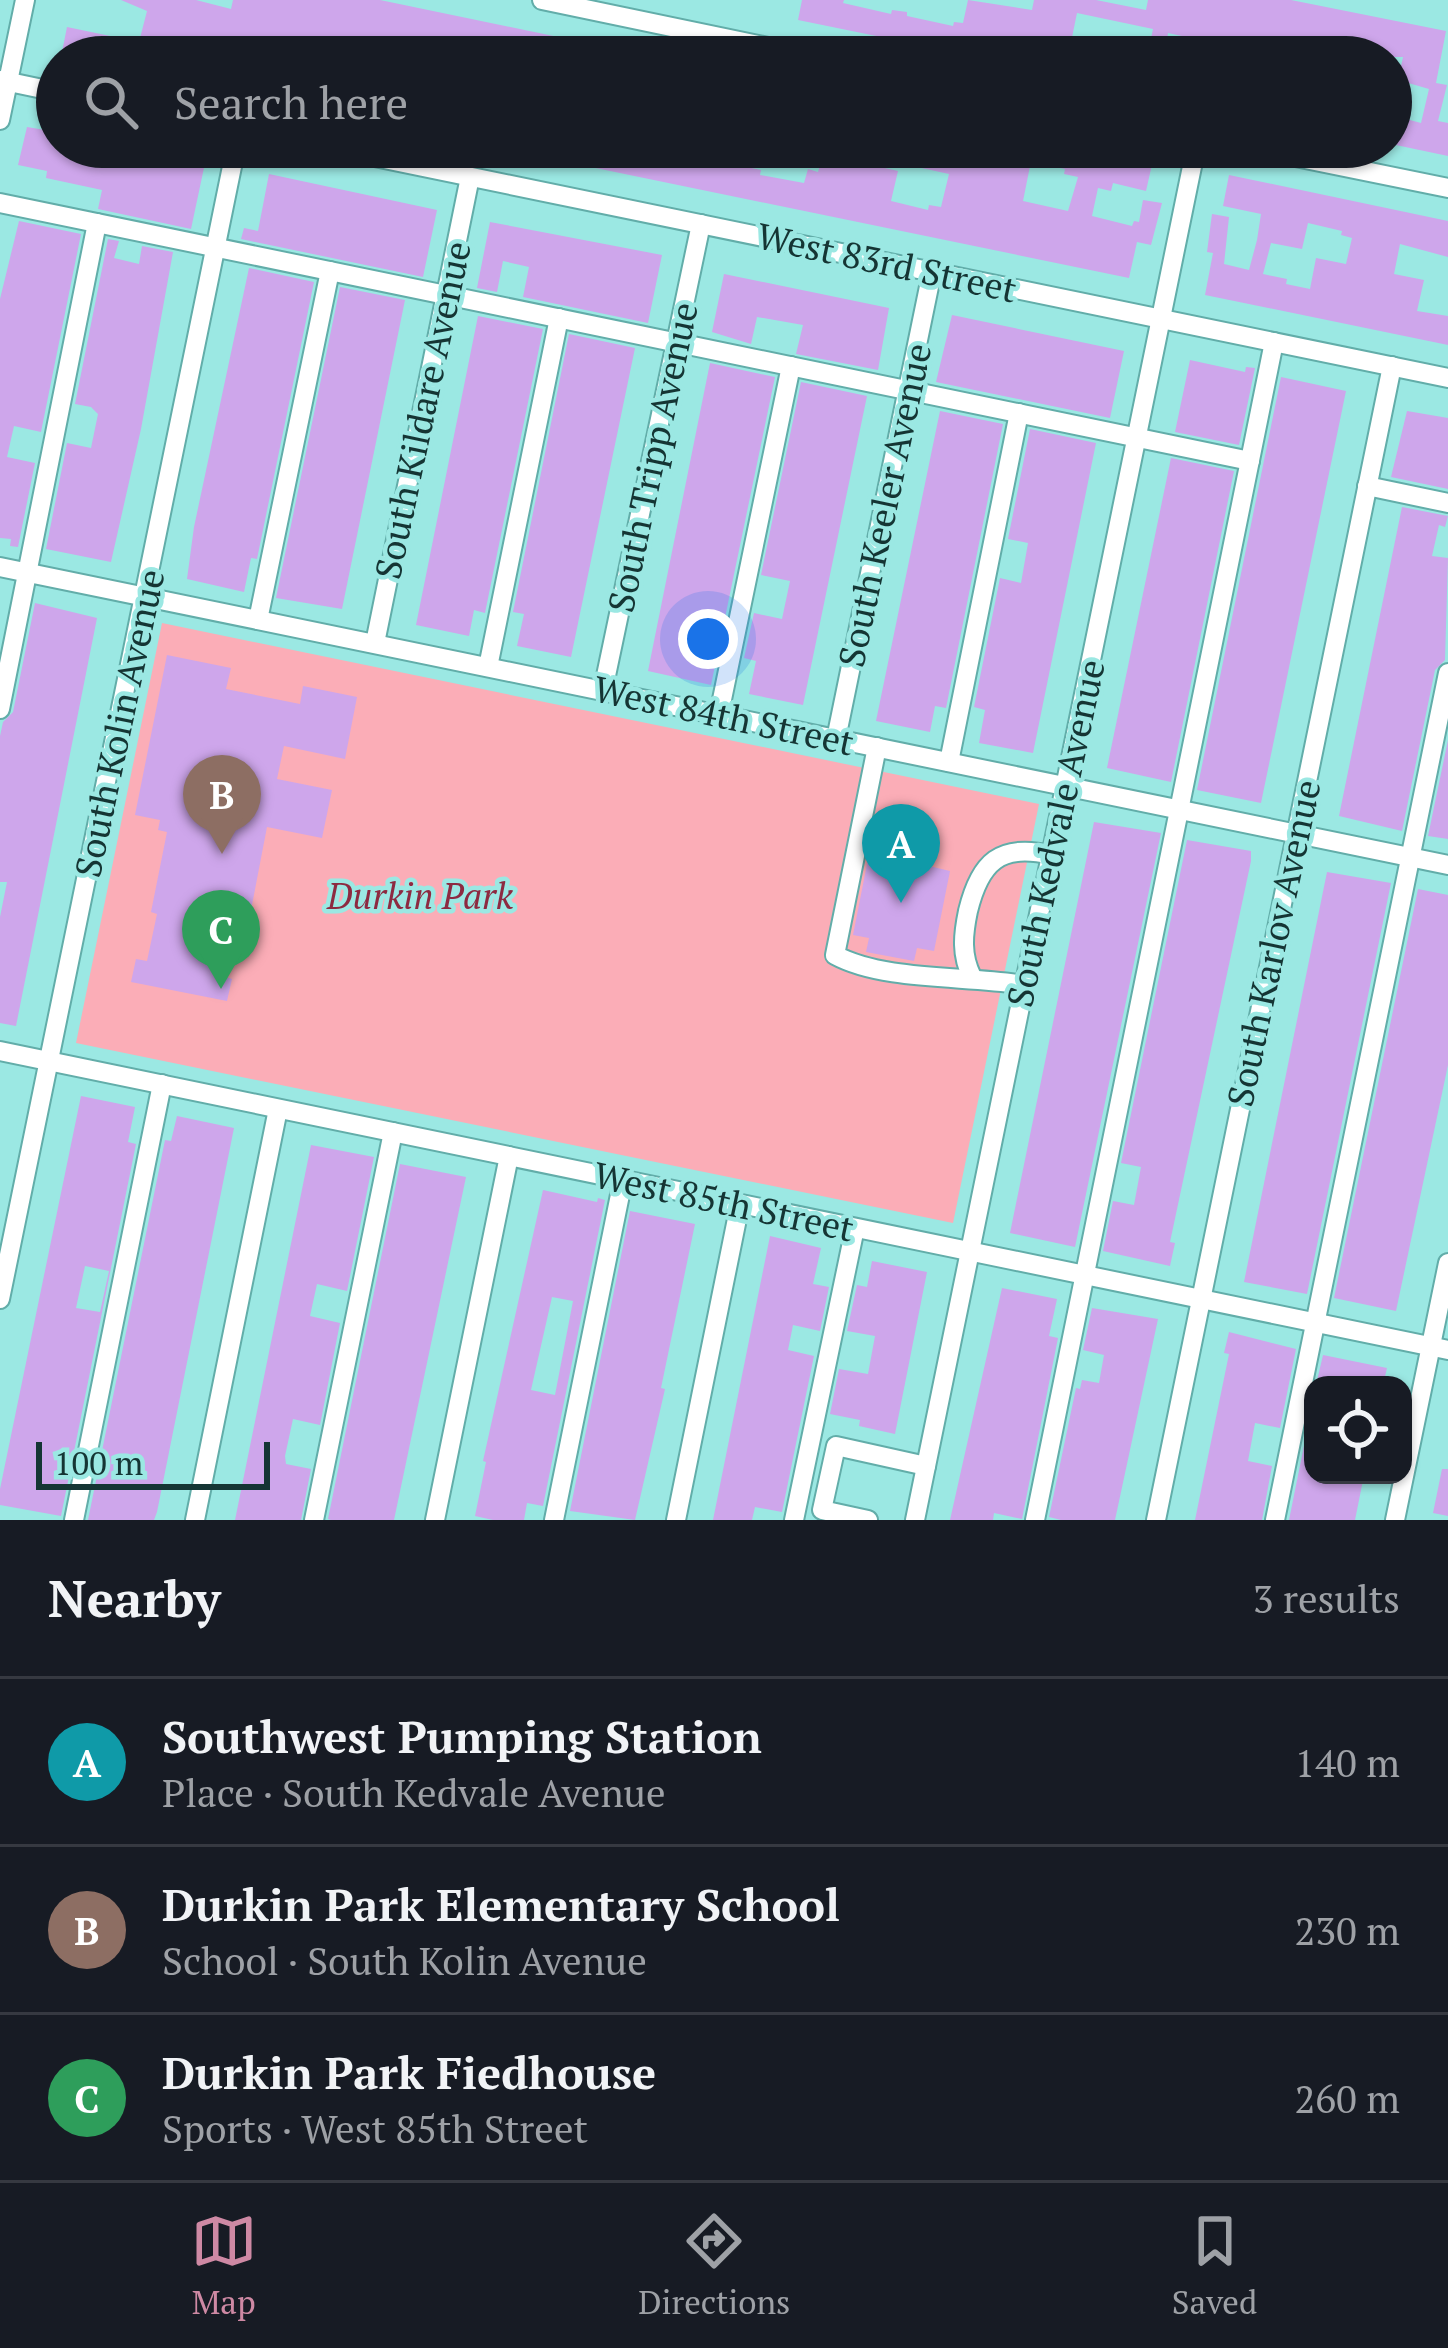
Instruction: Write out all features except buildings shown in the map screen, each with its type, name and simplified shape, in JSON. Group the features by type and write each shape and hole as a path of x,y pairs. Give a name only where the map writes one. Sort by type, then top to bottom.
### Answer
{"street":[{"path":"0,120 4,81 25,0"},
{"path":"542,0 638,10 736,36"},
{"path":"4,81 36,88"},
{"name":"South Kolin Avenue","path":"0,1299 232,168"},
{"name":"West 83rd Street","path":"427,168 1448,378"},
{"name":"South Kedvale Avenue","path":"915,1520 1192,168"},
{"path":"1350,168 1448,188"},
{"name":"South Kildare Avenue","path":"375,643 470,177"},
{"path":"0,203 1250,461"},
{"path":"0,709 97,223"},
{"name":"South Tripp Avenue","path":"603,690 701,224"},
{"path":"258,620 330,271"},
{"name":"South Keeler Avenue","path":"836,739 932,272"},
{"path":"488,667 559,318"},
{"path":"1035,1520 1274,342"},
{"path":"719,714 790,366"},
{"name":"South Karlov Avenue","path":"1156,1520 1392,366"},
{"path":"949,762 1019,413"},
{"path":"1367,486 1448,502"},
{"name":"West 84th Street","path":"0,567 1448,866"},
{"path":"1275,1520 1448,673"},
{"path":"877,747 835,955 936,980 972,977 1024,985"},
{"path":"972,977 963,943 974,887 983,871 992,860 1018,850 1051,855"},
{"name":"West 85th Street","path":"0,1051 1440,1348"},
{"path":"74,1520 162,1084"},
{"path":"195,1520 278,1108"},
{"path":"314,1520 393,1132"},
{"path":"435,1520 509,1156"},
{"path":"554,1520 623,1180"},
{"path":"676,1520 740,1204"},
{"path":"794,1520 855,1228"},
{"path":"1395,1520 1440,1348 1448,1263"},
{"path":"868,1520 822,1510 836,1446 926,1466"}],"green space":[{"name":"Durkin Park","path":"162,623 1039,804 953,1223 76,1043"}],"place":[{"name":"Durkin Park Elementary School","path":"222,854"},
{"name":"Southwest Pumping Station","path":"901,903"},
{"name":"Durkin Park Fiedhouse","path":"221,989"}]}
